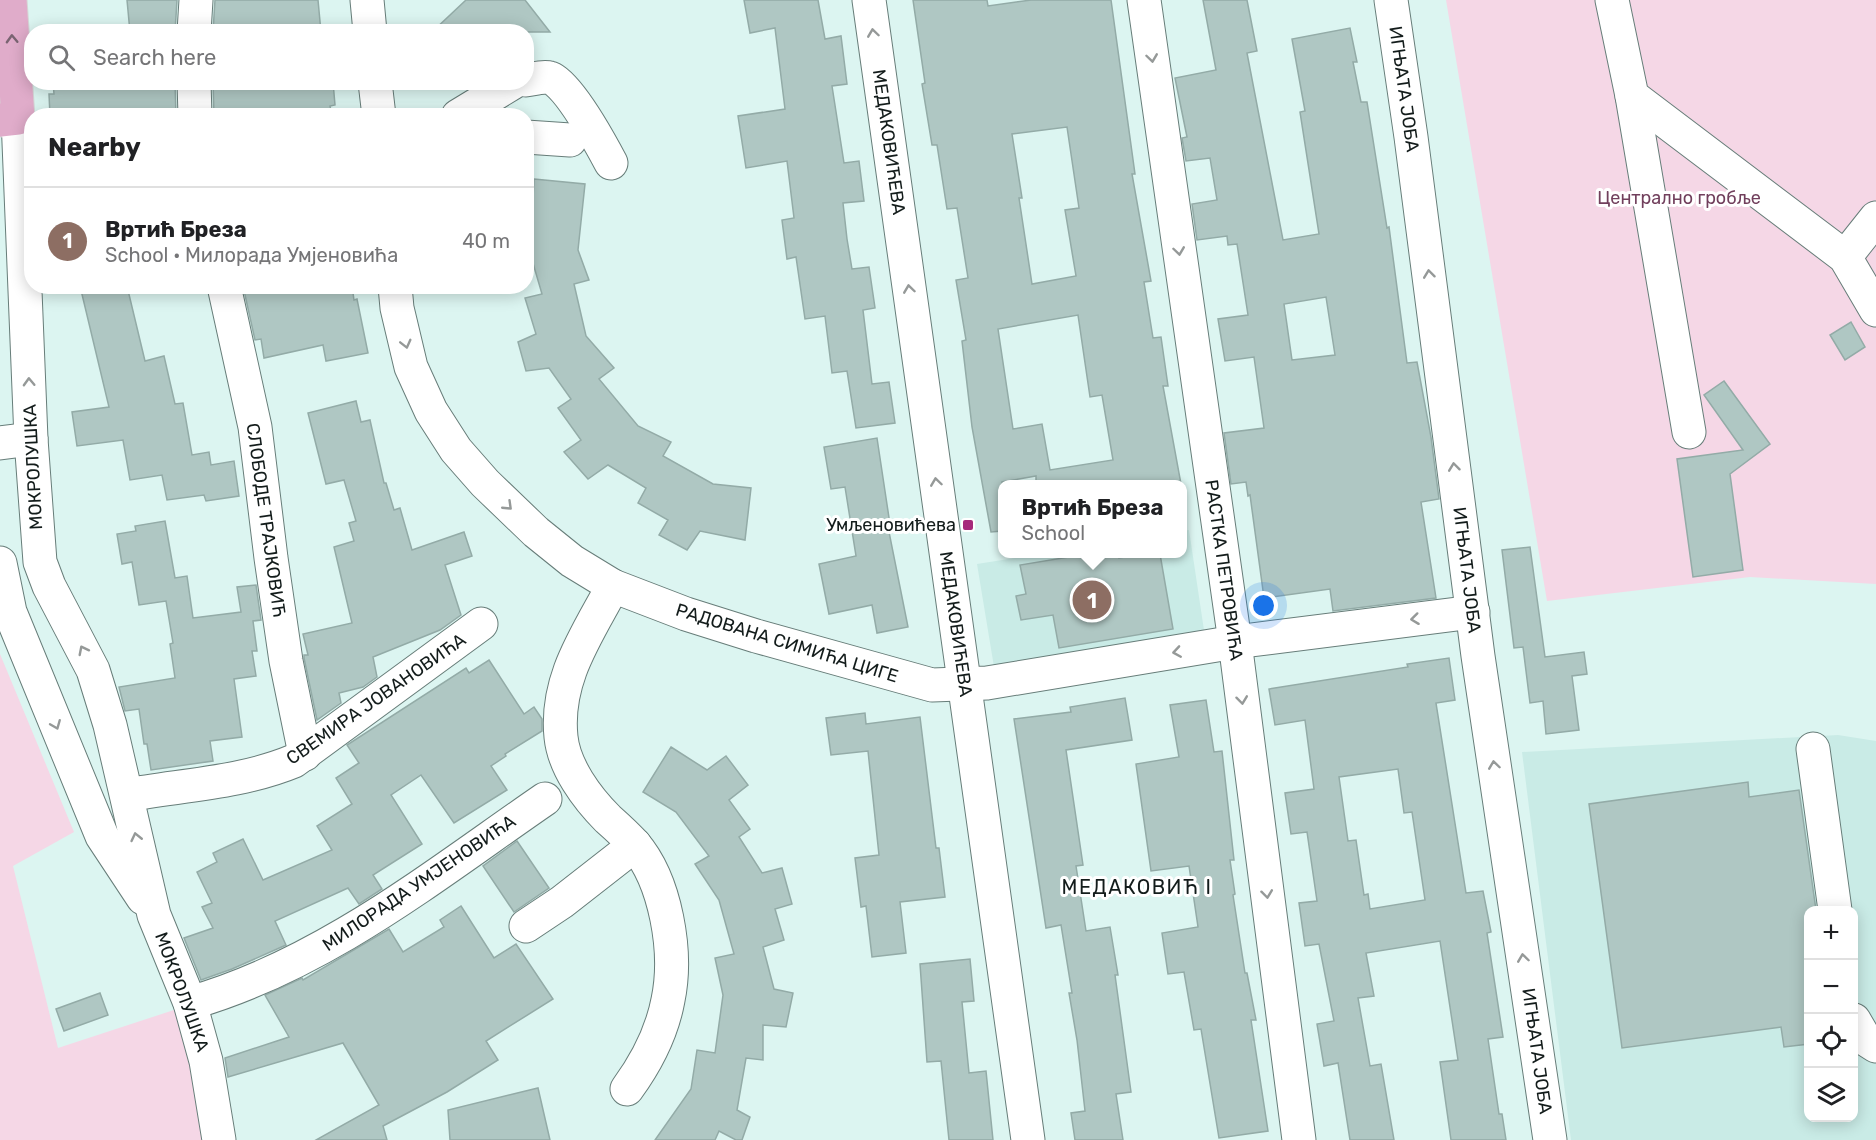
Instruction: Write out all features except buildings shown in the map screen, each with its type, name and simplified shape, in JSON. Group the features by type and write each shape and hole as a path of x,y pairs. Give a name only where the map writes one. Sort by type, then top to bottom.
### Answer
{"main road":[{"name":"МОКРОЛУШКА","path":"9,119 7,82 10,0"}],"street":[{"path":"194,24 196,0"},
{"path":"367,0 369,24"},
{"name":"МЕДАКОВИЋЕВА","path":"869,0 964,685 976,752 1028,1140"},
{"name":"РАСТКА ПЕТРОВИЋА","path":"1144,0 1235,642 1299,1140"},
{"name":"ИГЊАТА ЈОБА","path":"1391,0 1413,149 1473,612 1550,1140"},
{"path":"1612,0 1632,96 1689,432"},
{"path":"534,79 551,78 561,83 611,163"},
{"path":"194,90 195,108"},
{"path":"376,90 378,108"},
{"path":"471,108 501,90"},
{"path":"1632,96 1845,257 1876,310"},
{"name":"МОКРОЛУШКА","path":"9,119 16,441 40,562 49,586 93,670 110,725 154,915 190,1003 206,1061 219,1140"},
{"path":"534,138 570,140"},
{"path":"1845,257 1876,218"},
{"name":"СЛОБОДЕ ТРАЈКОВИЋ","path":"226,294 255,428 286,661 305,754"},
{"name":"РАДОВАНА СИМИЋА ЦИГЕ","path":"396,294 411,367 431,411 456,450 485,483 536,532 572,561 613,586 686,614 932,685 964,685"},
{"name":"МОКРОЛУШКА","path":"0,562 5,613 102,837 154,915"},
{"path":"613,586 577,652 566,678 561,705 561,738 566,758 589,797 635,845 646,860 663,900 669,933 671,967 669,998 661,1027 642,1069 627,1089"},
{"path":"964,685 1235,642 1473,612"},
{"name":"СВЕМИРА ЈОВАНОВИЋА","path":"127,795 245,777 277,768 305,754 482,624"},
{"path":"1813,749 1834,906"},
{"name":"МИЛОРАДА УМЈЕНОВИЋА","path":"190,1003 255,980 351,932 545,799"},
{"path":"526,926 562,902 635,845"},
{"path":"1858,1027 1865,1039 1876,1046"}],"shaded area":[{"path":"1187,530 1189,530 1205,637 995,673 977,564 1015,558 1187,558"},
{"path":"1838,735 1876,741 1876,1140 1571,1140 1522,752"}],"green space":[{"name":"Централно гробље","path":"1446,0 1876,0 1876,584 1750,577 1547,601"},
{"path":"0,654 74,832 13,866 58,1048 180,1008 205,1140 0,1140"}],"place":[{"name":"Умљеновићева","path":"968,525"},
{"name":"Вртић Бреза","path":"1092,600"}],"district":[{"name":"МЕДАКОВИЋ I","path":"1137,887"}]}
